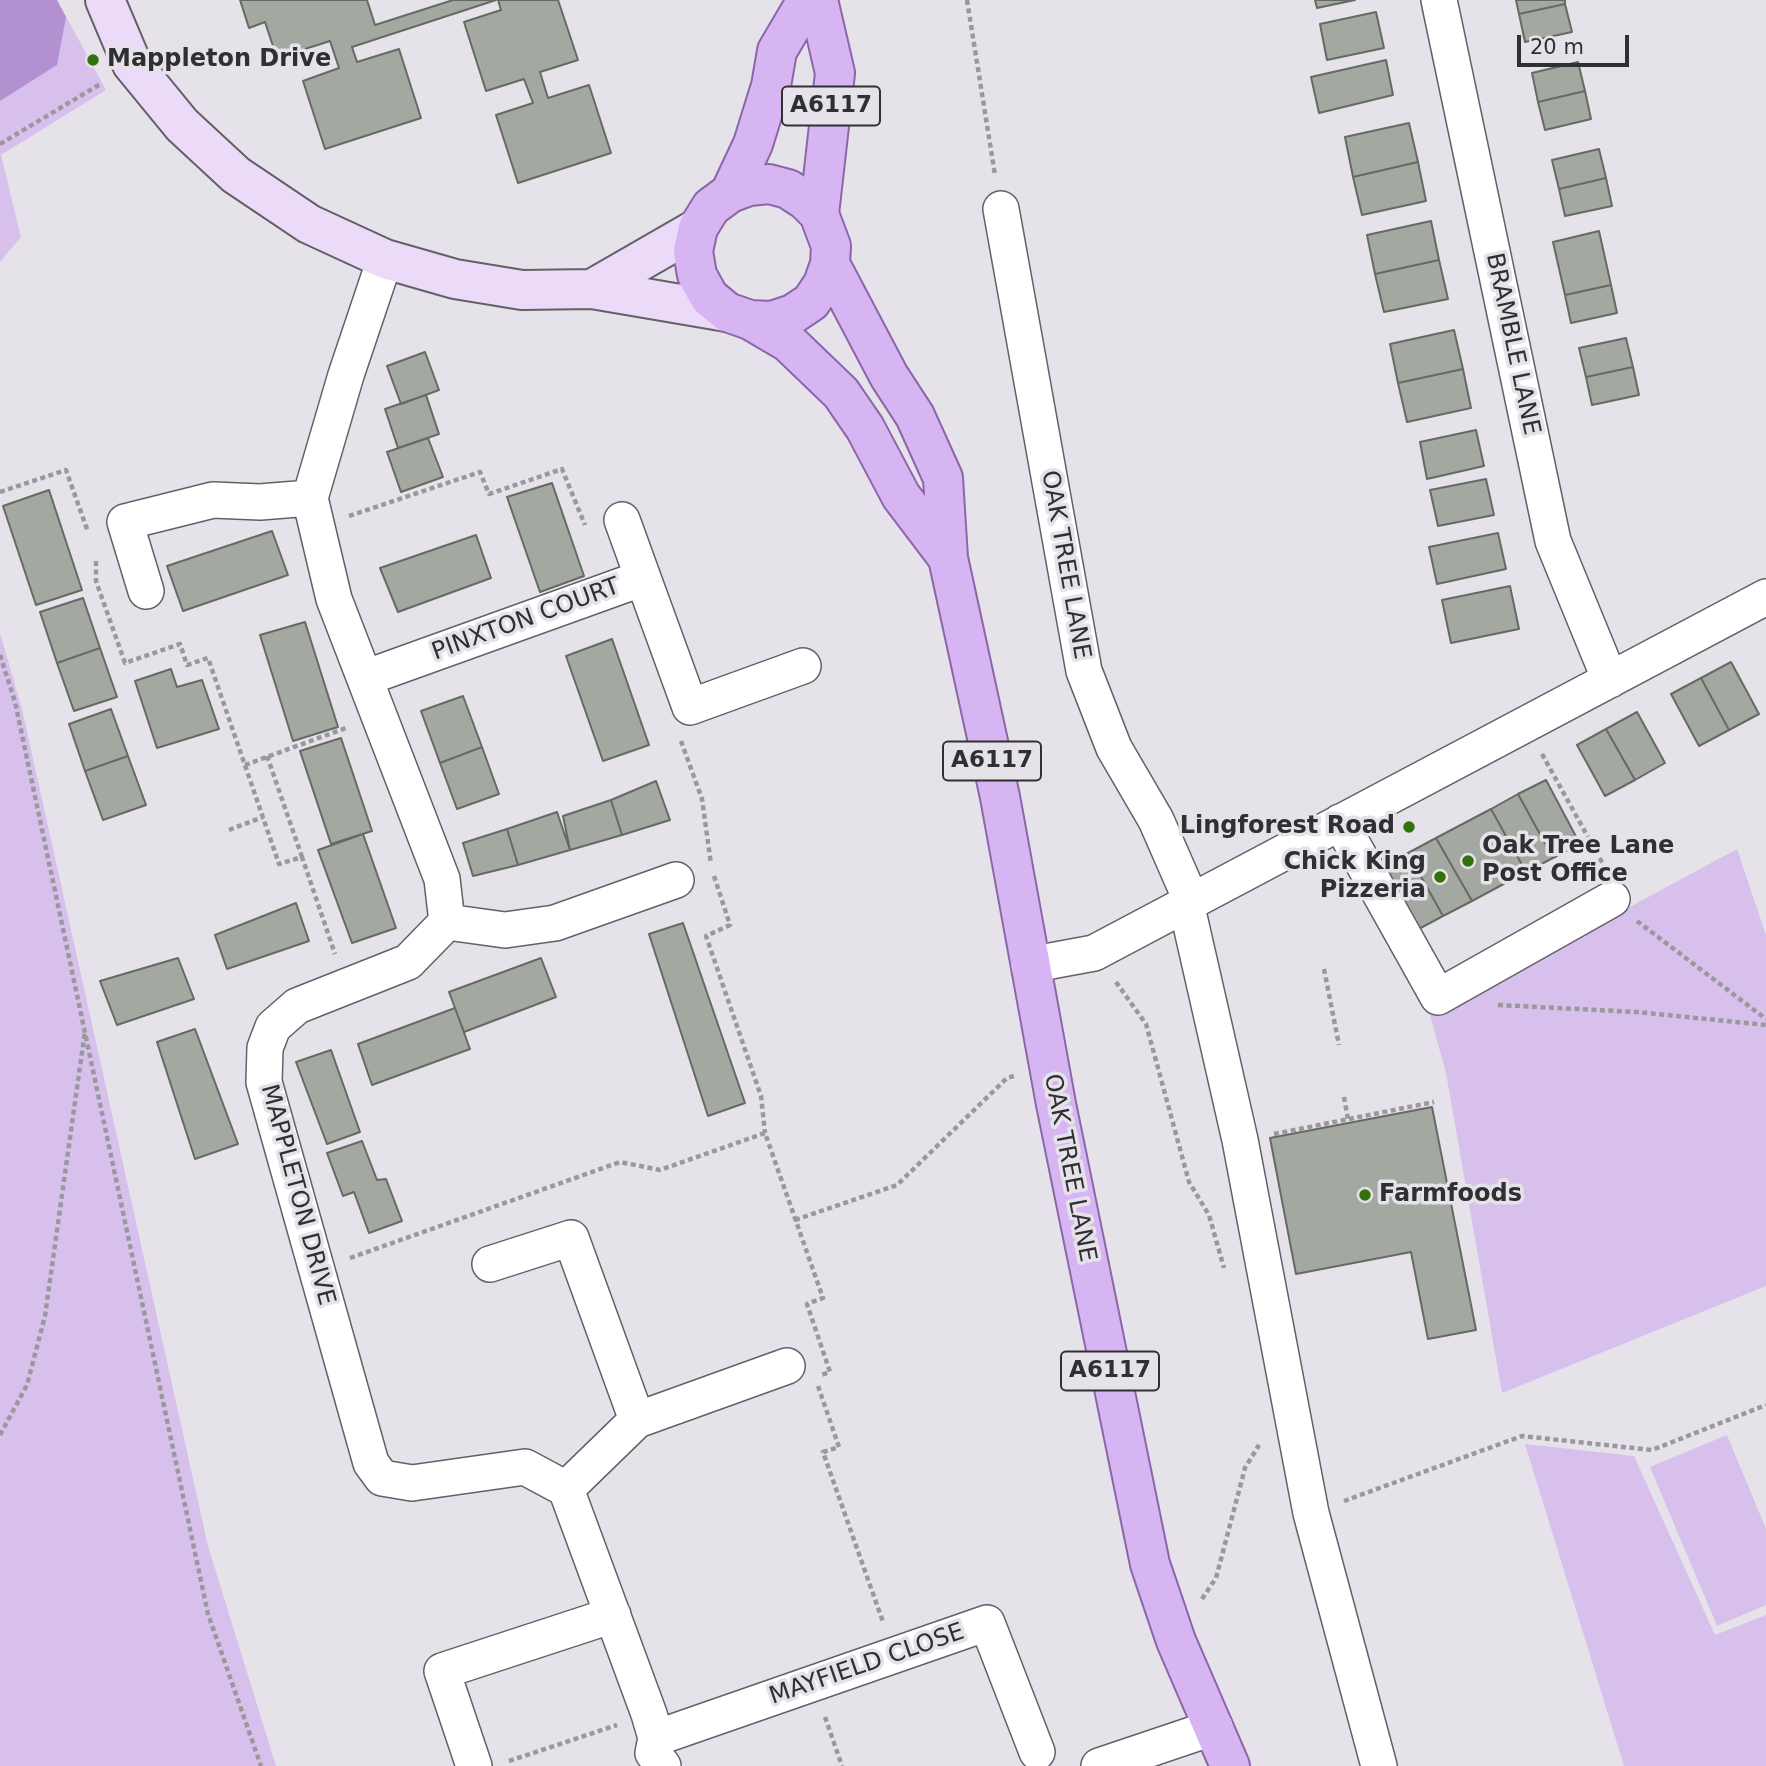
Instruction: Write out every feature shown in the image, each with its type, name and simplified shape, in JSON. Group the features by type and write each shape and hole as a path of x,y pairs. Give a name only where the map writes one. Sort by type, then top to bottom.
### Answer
{"main road":[{"name":"A6117","path":"730,193 754,144 771,86 777,51 807,0"},
{"name":"OAK TREE LANE","path":"818,0 835,74 819,214 831,246 830,264 890,376 915,416 943,478 948,558 1002,807 1029,965 1150,1564 1177,1641 1230,1766"},
{"name":"A6117","path":"698,228 711,207 730,193 749,186 769,184 788,190 806,200 819,214"},
{"name":"OAK TREE LANE","path":"698,228 693,251 697,275 709,296 789,343 841,393 865,428 901,496 948,558"},
{"path":"739,316 772,321 802,308 823,284 830,264"}],"street":[{"path":"105,0 132,64 182,125 236,175 309,224 385,259 455,279 522,290 592,289 739,316"},
{"name":"BRAMBLE LANE","path":"1439,0 1553,541 1610,680"},
{"name":"OAK TREE LANE","path":"1001,209 1084,671 1114,748 1156,820 1189,901 1240,1140 1311,1513 1379,1766"},
{"path":"592,289 698,228"},
{"path":"385,259 346,375 313,513 334,599 442,879 447,922 505,930 555,923 676,880"},
{"path":"146,592 125,522 213,500 260,502 313,513"},
{"path":"622,520 643,578"},
{"name":"PINXTON COURT","path":"365,678 643,578 690,707"},
{"path":"1029,965 1094,953 1766,597"},
{"path":"690,707 803,666"},
{"path":"1340,822 1438,997 1612,899"},
{"name":"MAPPLETON DRIVE","path":"447,922 408,961 297,1006 273,1027 265,1048 264,1082 371,1463 382,1478 412,1483 525,1467 566,1489"},
{"path":"490,1264 571,1238 637,1420"},
{"path":"656,1739 566,1489 637,1420 787,1366"},
{"path":"474,1766 442,1671 613,1615"},
{"name":"MAYFIELD CLOSE","path":"656,1739 987,1623 1037,1752"},
{"path":"1099,1766 1215,1727"}],"path":[{"path":"967,0 1001,209"},
{"path":"0,144 132,64"},
{"path":"313,513 480,472 489,494 562,468 587,533 622,520"},
{"path":"0,492 66,470 89,535"},
{"path":"96,559 96,581 125,663 180,644 187,665 208,657 279,864 302,857"},
{"path":"0,655 15,702 208,1614 261,1766"},
{"path":"690,707 671,713 702,799 711,867 730,925 706,936 761,1096 765,1133 823,1298 807,1304 830,1372 815,1377 839,1447 823,1452 895,1656"},
{"path":"245,765 380,716"},
{"path":"267,756 346,987"},
{"path":"229,830 263,817"},
{"path":"1094,953 1146,1024 1189,1182 1209,1215 1228,1281"},
{"path":"1324,969 1339,1045"},
{"path":"1494,1005 1637,1013 1766,1025"},
{"path":"0,1435 27,1385 45,1316 85,1028"},
{"path":"795,1220 897,1185 1007,1078 1049,1067"},
{"path":"1344,1097 1348,1119"},
{"path":"1240,1140 1434,1102"},
{"path":"317,1269 620,1162 660,1170 765,1133"},
{"path":"1311,1513 1522,1436 1652,1450 1766,1405"},
{"path":"1177,1641 1216,1578 1245,1468 1271,1427 1298,1435"},
{"path":"813,1685 842,1766"},
{"path":"497,1765 656,1739"}],"shaded area":[{"path":"0,0 57,0 106,90 1,155 21,237 0,262"},
{"path":"0,0 57,0 66,17 57,65 0,101"},
{"path":"0,633 22,709 208,1546 276,1766 0,1766"},
{"path":"1737,849 1766,935 1766,1286 1502,1393 1446,1073 1430,1015"},
{"path":"1727,1435 1766,1529 1766,1605 1717,1626 1650,1467"},
{"path":"1525,1444 1634,1456 1715,1635 1766,1615 1766,1766 1624,1766"}],"building":[{"path":"240,0 367,0 375,25 453,0 496,0 352,47 357,62 399,49 421,118 325,149 303,81 339,68 330,41 277,58 265,22 249,28"},
{"path":"498,0 558,0 578,60 540,72 548,98 589,85 611,153 518,183 496,115 533,103 524,79 486,91 464,22 501,10"},
{"path":"1315,0 1355,0 1317,8"},
{"path":"1516,0 1565,0 1565,4 1519,14"},
{"path":"1565,4 1572,32 1525,42 1519,14"},
{"path":"1376,12 1384,48 1327,60 1320,24"},
{"path":"1386,60 1393,95 1319,113 1311,77"},
{"path":"1578,62 1585,91 1538,102 1532,73"},
{"path":"1585,91 1591,119 1545,130 1538,102"},
{"path":"1409,123 1418,162 1353,177 1345,137"},
{"path":"1599,149 1606,178 1559,189 1552,160"},
{"path":"1418,162 1426,201 1362,215 1353,177"},
{"path":"1606,178 1612,206 1565,216 1559,189"},
{"path":"1431,221 1439,260 1375,274 1367,235"},
{"path":"1599,231 1611,285 1565,295 1553,242"},
{"path":"1439,260 1448,299 1384,312 1375,274"},
{"path":"1611,285 1617,313 1571,323 1565,295"},
{"path":"1454,330 1463,369 1398,383 1390,344"},
{"path":"1626,338 1633,367 1586,377 1579,348"},
{"path":"425,352 439,390 401,404 387,366"},
{"path":"1633,367 1639,395 1592,405 1586,377"},
{"path":"1463,369 1471,408 1407,422 1398,383"},
{"path":"426,395 439,434 398,448 385,409"},
{"path":"1476,430 1484,466 1427,479 1420,442"},
{"path":"428,438 443,477 401,492 387,452"},
{"path":"1486,479 1494,515 1438,526 1430,490"},
{"path":"552,483 584,576 540,592 507,497"},
{"path":"49,490 82,590 36,605 3,506"},
{"path":"272,531 288,575 183,611 167,566"},
{"path":"1498,533 1506,569 1437,584 1429,547"},
{"path":"476,535 491,578 398,612 380,568"},
{"path":"1510,586 1519,629 1451,643 1442,600"},
{"path":"83,598 100,648 57,663 40,612"},
{"path":"305,622 338,727 293,741 260,635"},
{"path":"612,639 649,745 603,761 566,656"},
{"path":"100,648 117,697 74,711 57,663"},
{"path":"1731,662 1759,714 1729,730 1701,678"},
{"path":"171,669 177,687 202,680 219,729 157,748 135,681"},
{"path":"1701,678 1729,730 1699,746 1671,694"},
{"path":"463,696 482,747 440,763 421,711"},
{"path":"111,709 128,756 85,771 69,724"},
{"path":"1637,712 1665,763 1635,780 1606,729"},
{"path":"1606,729 1635,780 1605,796 1577,745"},
{"path":"341,738 372,831 331,844 300,751"},
{"path":"482,747 499,794 457,809 440,763"},
{"path":"128,756 146,805 103,820 85,771"},
{"path":"1546,780 1580,844 1553,858 1518,794"},
{"path":"656,781 670,820 622,835 611,800"},
{"path":"1518,794 1553,858 1526,872 1491,809"},
{"path":"611,800 622,835 570,850 563,816"},
{"path":"1491,809 1526,872 1472,901 1436,838"},
{"path":"557,812 570,850 518,865 507,829"},
{"path":"507,829 518,865 473,876 463,843"},
{"path":"363,834 396,928 352,943 318,850"},
{"name":"Chick King Pizzeria","path":"1436,838 1472,901 1443,916 1408,853"},
{"path":"1408,853 1443,916 1415,931 1381,867"},
{"path":"296,903 309,941 227,969 215,935"},
{"path":"683,923 745,1103 708,1116 649,934"},
{"path":"178,958 194,999 117,1025 100,981"},
{"path":"541,958 556,997 464,1032 449,992"},
{"path":"455,1008 470,1049 372,1085 358,1044"},
{"path":"195,1029 238,1144 195,1159 157,1042"},
{"path":"331,1050 360,1132 327,1144 296,1062"},
{"name":"Farmfoods","path":"1432,1107 1476,1330 1428,1339 1411,1252 1296,1274 1270,1138"},
{"path":"362,1141 377,1180 386,1179 402,1221 369,1233 354,1192 343,1196 327,1153"}],"place":[{"name":"Mappleton Drive","path":"93,60"},
{"name":"Lingforest Road","path":"1409,827"},
{"name":"Oak Tree Lane Post Office","path":"1468,861"},
{"name":"Chick King Pizzeria","path":"1440,877"},
{"name":"Farmfoods","path":"1365,1195"}]}
